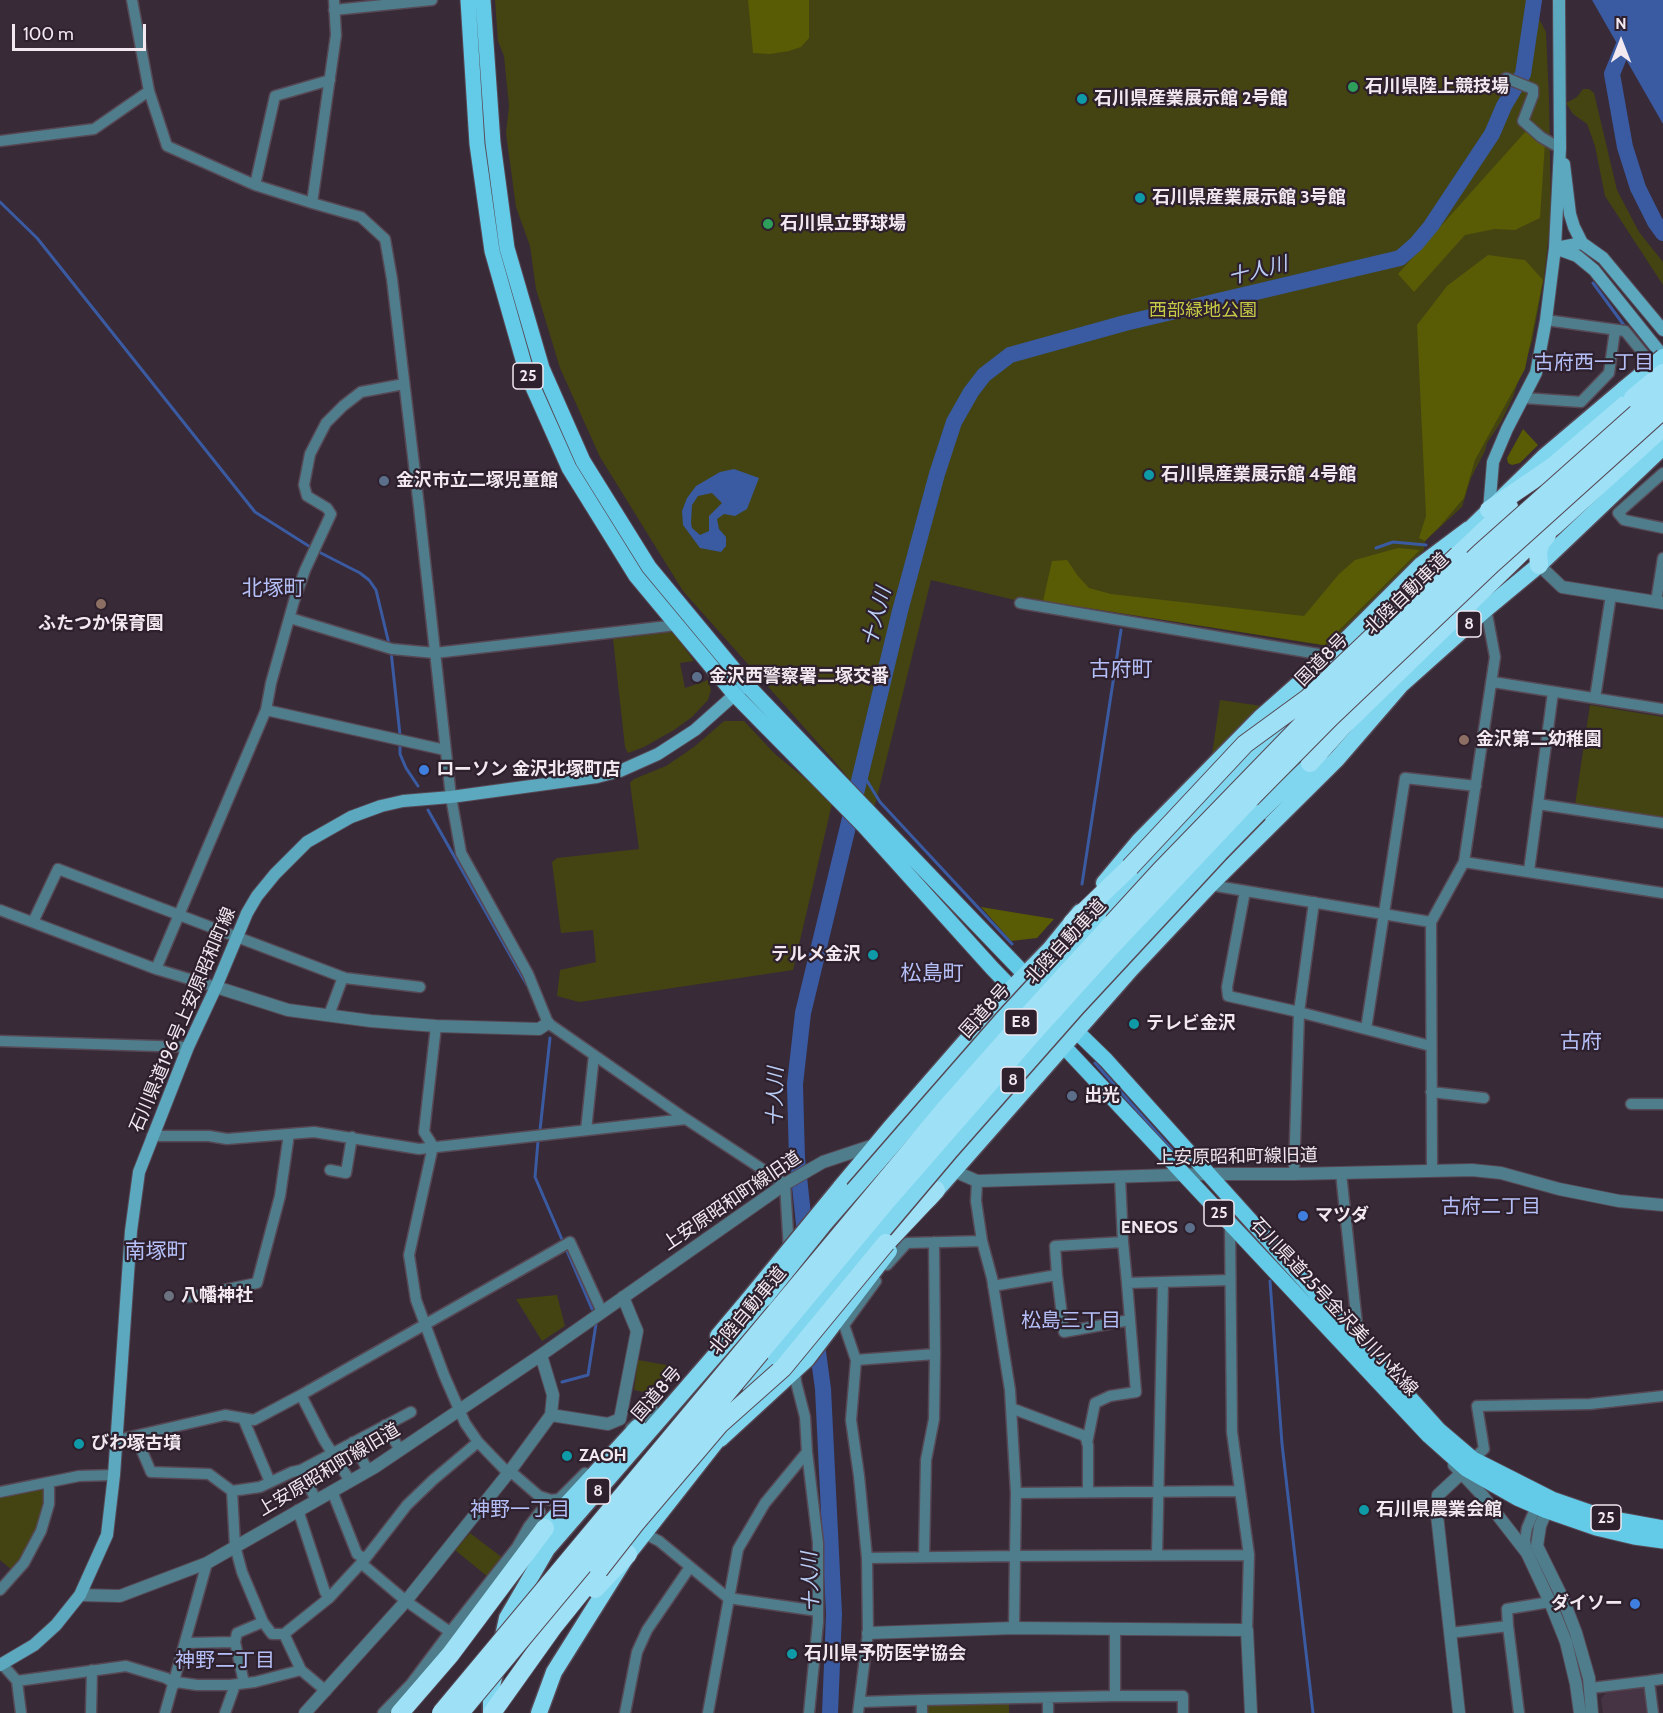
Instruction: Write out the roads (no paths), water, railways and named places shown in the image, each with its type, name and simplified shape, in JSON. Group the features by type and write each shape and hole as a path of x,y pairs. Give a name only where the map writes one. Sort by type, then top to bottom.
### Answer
{"highway":[{"name":"国道8号","path":"492,1713 491,1691 507,1618 547,1549 764,1299 825,1223 1002,1020 1098,916 1272,734 1316,696 1469,529 1545,456 1629,394 1663,357"},
{"path":"1072,922 1130,867 1245,744 1308,698 1629,394 1663,373"},
{"name":"北陸自動車道","path":"441,1713 945,1109 1128,905 1318,708 1480,553 1663,390"},
{"name":"北陸自動車道","path":"460,1713 935,1144 1109,949 1253,796 1339,710 1492,564 1663,410"},
{"path":"1310,763 1352,717 1523,551 1662,435"},
{"name":"8","path":"538,1713 554,1672 628,1554 720,1439 752,1388 776,1357 950,1151 1078,1006 1212,861 1310,763 1539,565 1662,435"},
{"path":"1489,510 1552,467"},
{"path":"1539,565 1537,559 1540,544 1554,526"},
{"path":"547,1549 555,1534 613,1455 672,1391 877,1144 1072,922 1139,841 1260,718 1330,656 1421,565 1469,529"},
{"name":"8","path":"720,1439 801,1365 841,1322 936,1190 1076,1030 1210,885 1337,759 1401,686"},
{"path":"492,1713 561,1616 635,1524 732,1412 783,1368 886,1243 936,1190"},
{"path":"400,1713 450,1655 542,1520 613,1455"},
{"path":"529,1661 628,1554"}],"main road":[{"name":"25","path":"468,0 477,144 492,251 527,374 569,468 636,576 677,626 865,819"},
{"name":"25","path":"483,0 493,143 507,248 542,368 583,461 649,567 741,690"},
{"path":"1489,510 1493,462 1536,373 1546,320 1555,248 1560,148 1559,0"},
{"path":"1560,148 1567,175 1570,214 1582,243 1603,258 1663,330"},
{"path":"1555,248 1582,243"},
{"path":"1555,248 1576,256 1594,270 1663,357"},
{"name":"石川県道196号上安原昭和町線","path":"1,1665 34,1645 56,1625 80,1595 107,1535 117,1440 135,1191 139,1172 188,1047 257,896 307,842 351,817 403,801 451,797 597,777 620,771 658,754 686,736 741,690"},
{"name":"石川県道25号金沢美川小松線","path":"865,819 1025,974 1106,1060 1206,1174 1439,1430 1467,1467"},
{"name":"石川県道25号金沢美川小松線","path":"865,819 992,968 1063,1046 1429,1436 1467,1467 1517,1498 1663,1528"},
{"name":"石川県道25号金沢美川小松線","path":"1544,1503 1596,1528 1663,1541"}],"street":[{"path":"132,0 148,91 167,146 255,185 361,217 385,239 392,279 445,750 461,853 528,974 548,1023 686,1119 785,1184 801,1365 796,1382 805,1417 818,1543 818,1611 809,1713"},
{"path":"312,202 336,35 334,5 432,0"},
{"path":"1506,78 1533,90 1523,121 1541,137 1560,148"},
{"path":"255,185 275,96 330,80"},
{"path":"0,141 94,129 148,91"},
{"path":"1546,320 1625,331 1663,378"},
{"path":"1524,398 1581,402 1609,373 1615,330"},
{"path":"156,969 266,710 305,570 331,514 327,508 307,496 304,485 310,454 326,423 361,392 404,384"},
{"path":"1663,473 1618,513 1624,520 1663,528"},
{"path":"1539,565 1562,587 1659,603 1663,558"},
{"path":"1595,698 1611,595"},
{"path":"1020,603 1330,656"},
{"path":"1432,1170 1431,922 1464,861 1493,682 1495,657 1486,609"},
{"path":"290,618 392,649 435,653 677,626"},
{"path":"1493,682 1663,709"},
{"path":"1529,871 1553,692"},
{"path":"266,710 445,750"},
{"path":"1366,1029 1405,778 1476,786"},
{"path":"1538,804 1663,823"},
{"path":"1464,861 1663,893"},
{"path":"33,922 58,869 343,977 420,987"},
{"path":"1210,885 1431,922"},
{"path":"1245,891 1227,987 1228,996 1431,1046"},
{"path":"1294,1174 1299,1012 1314,902"},
{"path":"0,910 156,969 288,1010 436,1026 539,1029 548,1023"},
{"path":"329,1015 343,977"},
{"path":"383,1713 411,1684 517,1547 529,1526 542,1520 547,1512 543,1501 509,1473 478,1442 458,1410 416,1300 409,1256 433,1146 424,1132 436,1026"},
{"path":"0,1041 188,1047"},
{"path":"586,1130 594,1055"},
{"path":"1431,1092 1484,1098"},
{"path":"1630,1104 1663,1104"},
{"path":"152,1136 209,1136 227,1139 314,1132 419,1149 686,1119"},
{"path":"189,1297 257,1283 280,1196 289,1134"},
{"path":"330,1170 346,1173 352,1137"},
{"name":"上安原昭和町線旧道","path":"80,1595 120,1596 207,1563 368,1471 541,1355 813,1166 877,1144 953,1170 977,1181 1185,1174 1472,1170 1502,1173 1559,1189 1619,1201 1663,1205"},
{"path":"1341,1173 1359,1343"},
{"path":"1088,1492 1087,1443 1095,1403 1110,1396 1136,1392 1123,1242 1120,1177"},
{"path":"977,1181 976,1201 982,1241 993,1286 1010,1390 1016,1493 1014,1628"},
{"path":"1230,1225 1232,1432 1249,1555 1247,1630 1251,1713"},
{"path":"982,1241 907,1243 841,1322 856,1360 851,1420 867,1558 868,1633 859,1708 922,1700 1183,1696 1183,1713"},
{"path":"117,1440 225,1415 254,1420 570,1242 602,1312"},
{"path":"924,1557 926,1460 934,1419 934,1242"},
{"path":"1123,1242 1055,1246 1057,1275 1064,1332 1130,1320"},
{"path":"993,1286 1057,1275"},
{"path":"1127,1283 1230,1280"},
{"path":"1157,1555 1162,1282"},
{"path":"551,1415 608,1424 621,1419 637,1331 623,1298"},
{"path":"856,1360 935,1354"},
{"path":"307,1712 406,1601 509,1473 551,1415 554,1395 541,1355"},
{"path":"301,1395 324,1440 350,1481"},
{"path":"1460,1713 1437,1515 1438,1495 1484,1449 1477,1406 1590,1404 1663,1396"},
{"path":"1011,1408 1085,1437 1087,1443"},
{"path":"509,1473 539,1496 551,1500 559,1499 616,1442 653,1410"},
{"path":"136,1437 151,1472 209,1474 232,1491 260,1487 301,1470 411,1412"},
{"path":"243,1418 270,1482"},
{"path":"385,1425 400,1450"},
{"path":"353,1442 368,1471"},
{"path":"232,1491 236,1546 242,1572 263,1622 272,1634 284,1634 329,1598 363,1561 407,1506 433,1480 478,1442"},
{"path":"708,1713 738,1548 765,1503 807,1452"},
{"path":"1467,1467 1482,1494 1527,1553 1550,1602 1566,1642 1580,1713"},
{"path":"301,1470 316,1500"},
{"path":"0,1492 79,1476 114,1475"},
{"path":"0,1590 24,1563 41,1531 49,1504 50,1482"},
{"path":"332,1491 357,1554 406,1601 450,1632"},
{"path":"1016,1493 1240,1491"},
{"path":"1527,1553 1527,1528 1544,1503"},
{"path":"1544,1503 1537,1546 1563,1599 1576,1633 1591,1688 1592,1713"},
{"path":"298,1510 329,1598"},
{"path":"645,1534 659,1541 728,1598 818,1611"},
{"path":"867,1558 1249,1555"},
{"path":"165,1713 207,1563"},
{"path":"625,1713 637,1652 647,1630 690,1567"},
{"path":"1519,1713 1506,1609 1550,1602"},
{"path":"225,1713 239,1684 235,1642 237,1633 263,1622"},
{"path":"1450,1633 1508,1626"},
{"path":"868,1633 1014,1628 1247,1630"},
{"path":"1115,1629 1115,1696"},
{"path":"284,1634 301,1670 326,1691"},
{"path":"186,1643 235,1642"},
{"path":"1,1665 17,1681 21,1713"},
{"path":"17,1681 126,1666 175,1683 239,1684 301,1670"},
{"path":"91,1713 92,1670"},
{"path":"1591,1688 1663,1679"},
{"path":"1649,1681 1653,1713"},
{"path":"1048,1698 1048,1713"},
{"path":"922,1700 922,1713"}],"water":[{"path":"1592,0 1663,0 1663,124"},
{"path":"734,469 759,478 747,509 735,516 724,514 717,519 719,529 726,537 726,546 721,552 700,548 683,525 682,511 687,498 696,486 720,472","holes":["712,493 722,503 709,516 709,531 700,535 692,528 692,505 698,496"]}],"waterway":[{"name":"十人川","path":"810,1281 797,1158 796,1123 795,1084 803,1013 900,611 937,474 954,422 971,392 984,375 1010,355 1125,323 1400,258 1431,226 1492,134 1504,106 1523,74 1534,0"},
{"path":"1629,32 1612,74 1625,147 1638,188 1663,233"},
{"path":"0,202 37,238 255,512 315,550 369,580 376,590 389,644"},
{"path":"1593,283 1626,328"},
{"path":"1376,548 1393,542 1426,545"},
{"path":"1082,884 1121,630"},
{"path":"391,651 400,735"},
{"path":"400,746 400,754 406,768 418,786"},
{"path":"861,771 880,802 1012,944"},
{"path":"428,810 527,985"},
{"path":"540,1130 550,1038"},
{"path":"1095,1063 1174,1152"},
{"path":"538,1141 535,1177 592,1309"},
{"path":"1270,1281 1282,1444 1313,1713"},
{"path":"562,1382 588,1375 596,1324"},
{"name":"十人川","path":"816,1337 823,1389 834,1614 830,1713"}],"place":[{"name":"石川県陸上競技場","path":"1353,87"},
{"name":"石川県産業展示館 2号館","path":"1082,99"},
{"name":"石川県産業展示館 3号館","path":"1140,198"},
{"name":"石川県立野球場","path":"768,224"},
{"name":"石川県産業展示館 4号館","path":"1149,475"},
{"name":"金沢市立二塚児童館","path":"384,481"},
{"name":"ふたつか保育園","path":"101,604"},
{"name":"金沢西警察署二塚交番","path":"697,677"},
{"name":"金沢第二幼稚園","path":"1464,740"},
{"name":"ローソン 金沢北塚町店","path":"424,770"},
{"name":"テルメ金沢","path":"873,955"},
{"name":"テレビ金沢","path":"1134,1024"},
{"name":"出光","path":"1072,1096"},
{"name":"マツダ","path":"1303,1216"},
{"name":"ENEOS","path":"1190,1228"},
{"name":"八幡神社","path":"169,1296"},
{"name":"びわ塚古墳","path":"79,1444"},
{"name":"ZAOH","path":"567,1456"},
{"name":"石川県農業会館","path":"1364,1510"},
{"name":"ダイソー","path":"1635,1604"},
{"name":"石川県予防医学協会","path":"792,1654"}],"district":[{"name":"古府西一丁目","path":"1594,363"},
{"name":"北塚町","path":"273,589"},
{"name":"古府町","path":"1121,670"},
{"name":"松島町","path":"932,974"},
{"name":"古府","path":"1581,1042"},
{"name":"古府二丁目","path":"1491,1207"},
{"name":"南塚町","path":"156,1252"},
{"name":"松島三丁目","path":"1071,1321"},
{"name":"神野一丁目","path":"520,1510"},
{"name":"神野二丁目","path":"225,1661"}],"park label":[{"name":"西部緑地公園","path":"1203,311"}]}
